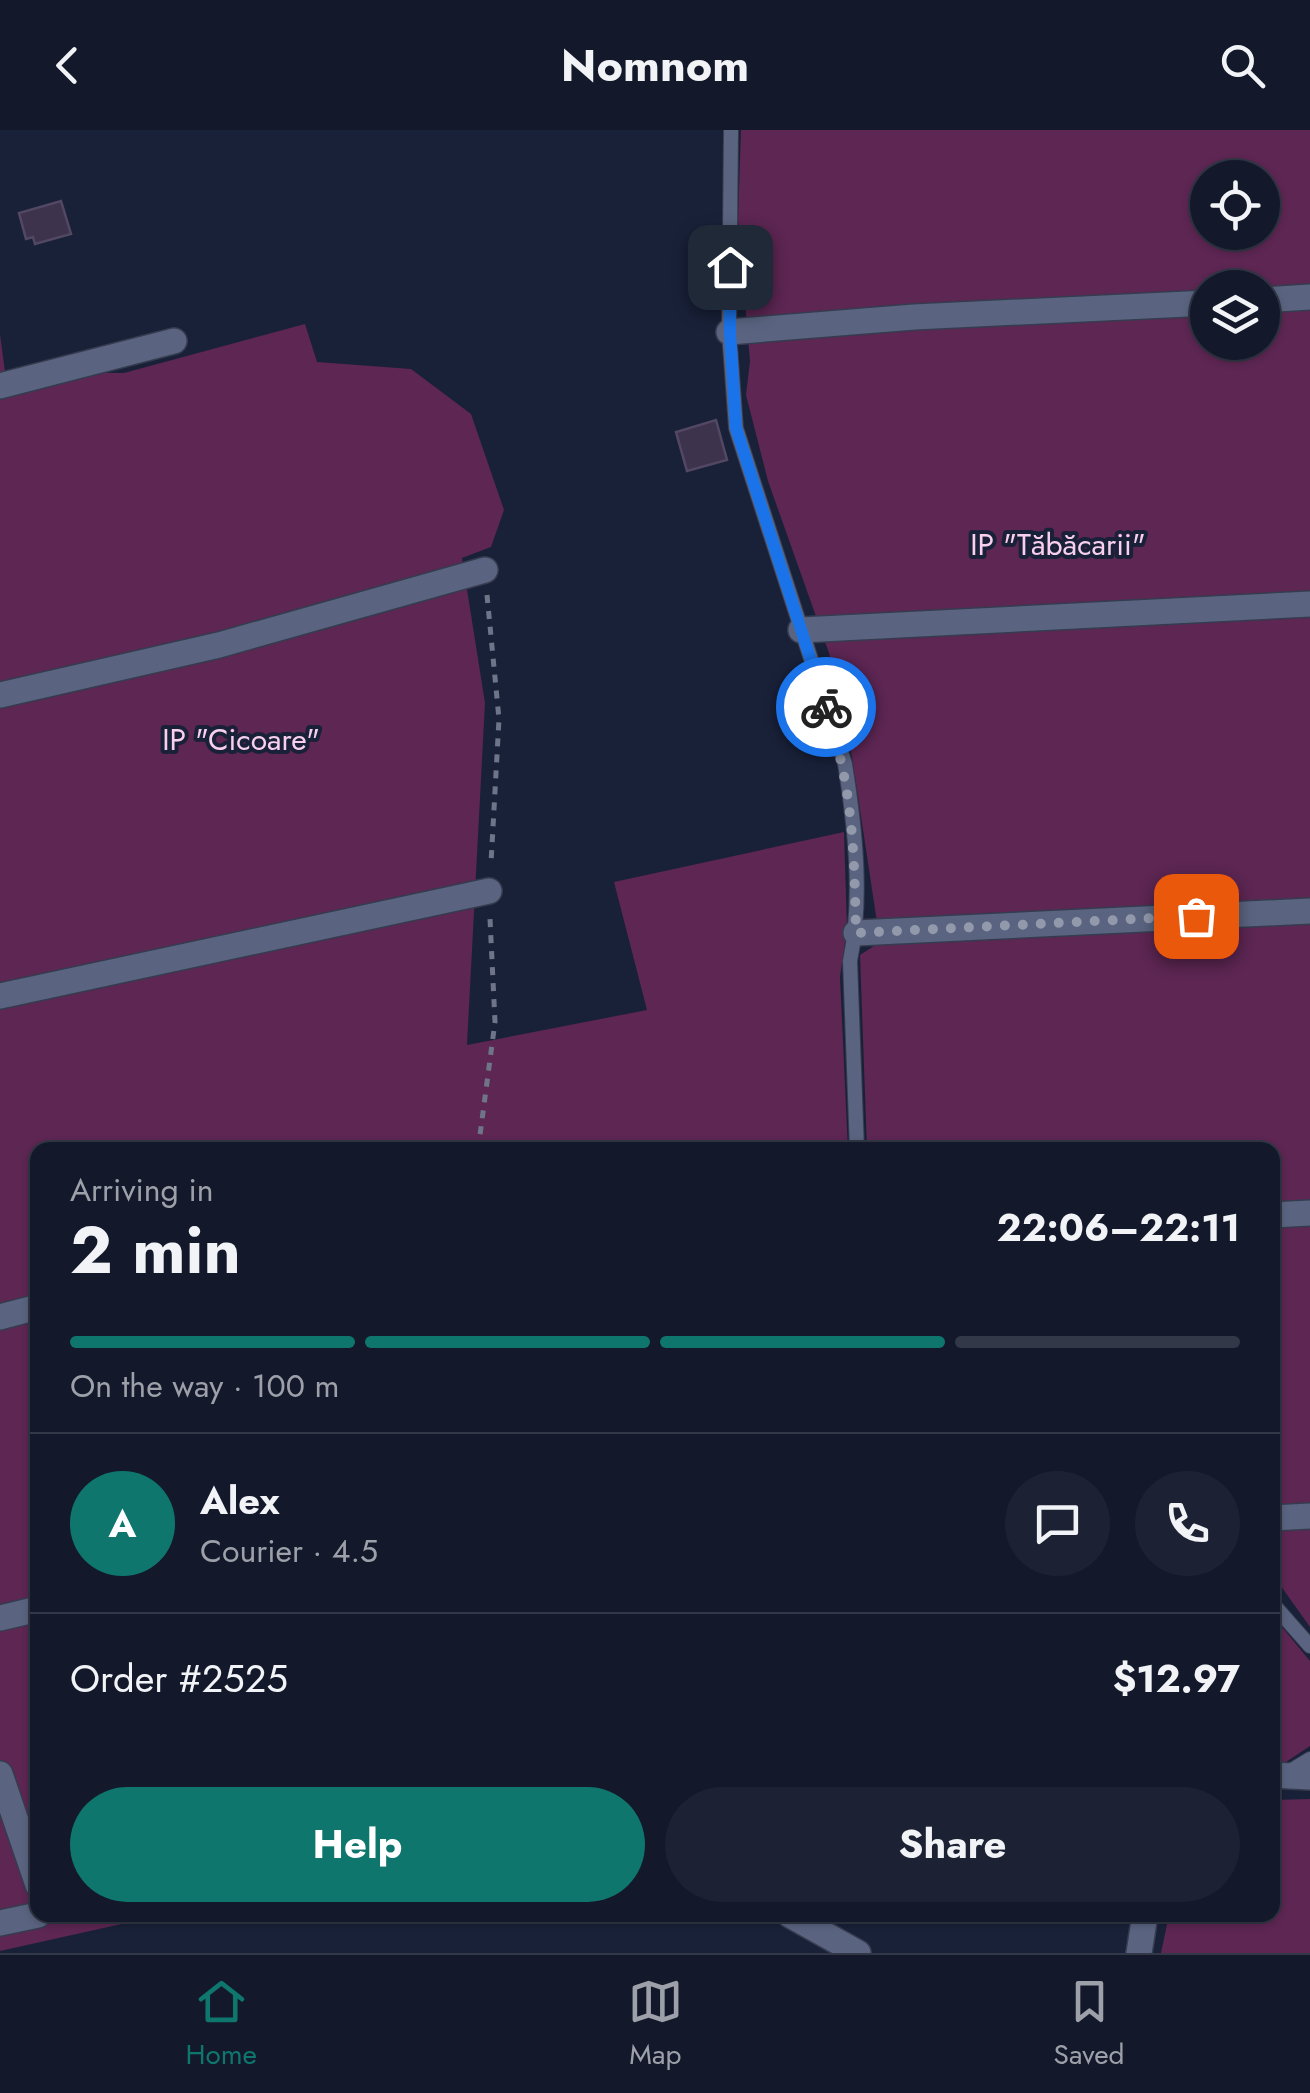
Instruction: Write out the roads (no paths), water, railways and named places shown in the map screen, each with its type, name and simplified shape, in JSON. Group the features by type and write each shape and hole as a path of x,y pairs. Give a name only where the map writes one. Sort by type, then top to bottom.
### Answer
{"street":[{"path":"1280,299 1310,298"},
{"path":"730,332 1190,303"},
{"path":"0,386 174,341"},
{"path":"0,695 218,646 484,570"},
{"path":"801,630 1310,604"},
{"path":"0,996 489,891"},
{"path":"856,933 1310,911"},
{"path":"1280,1215 1310,1214"},
{"path":"0,1316 30,1309"},
{"path":"1280,1518 1310,1516"},
{"path":"0,1618 30,1611"},
{"path":"0,1774 30,1862"},
{"path":"0,1923 30,1917"},
{"path":"803,1922 858,1953"},
{"path":"1139,1953 1145,1922"}],"lane":[{"path":"731,130 730,332 736,428 845,764 853,813 856,933 850,961 857,1142"},
{"path":"1280,1612 1310,1646"},
{"path":"1290,1775 1310,1759"}],"park label":[{"name":"IP \"Tăbăcarii\"","path":"1058,544"},
{"name":"IP \"Cicoare\"","path":"241,739"}]}
